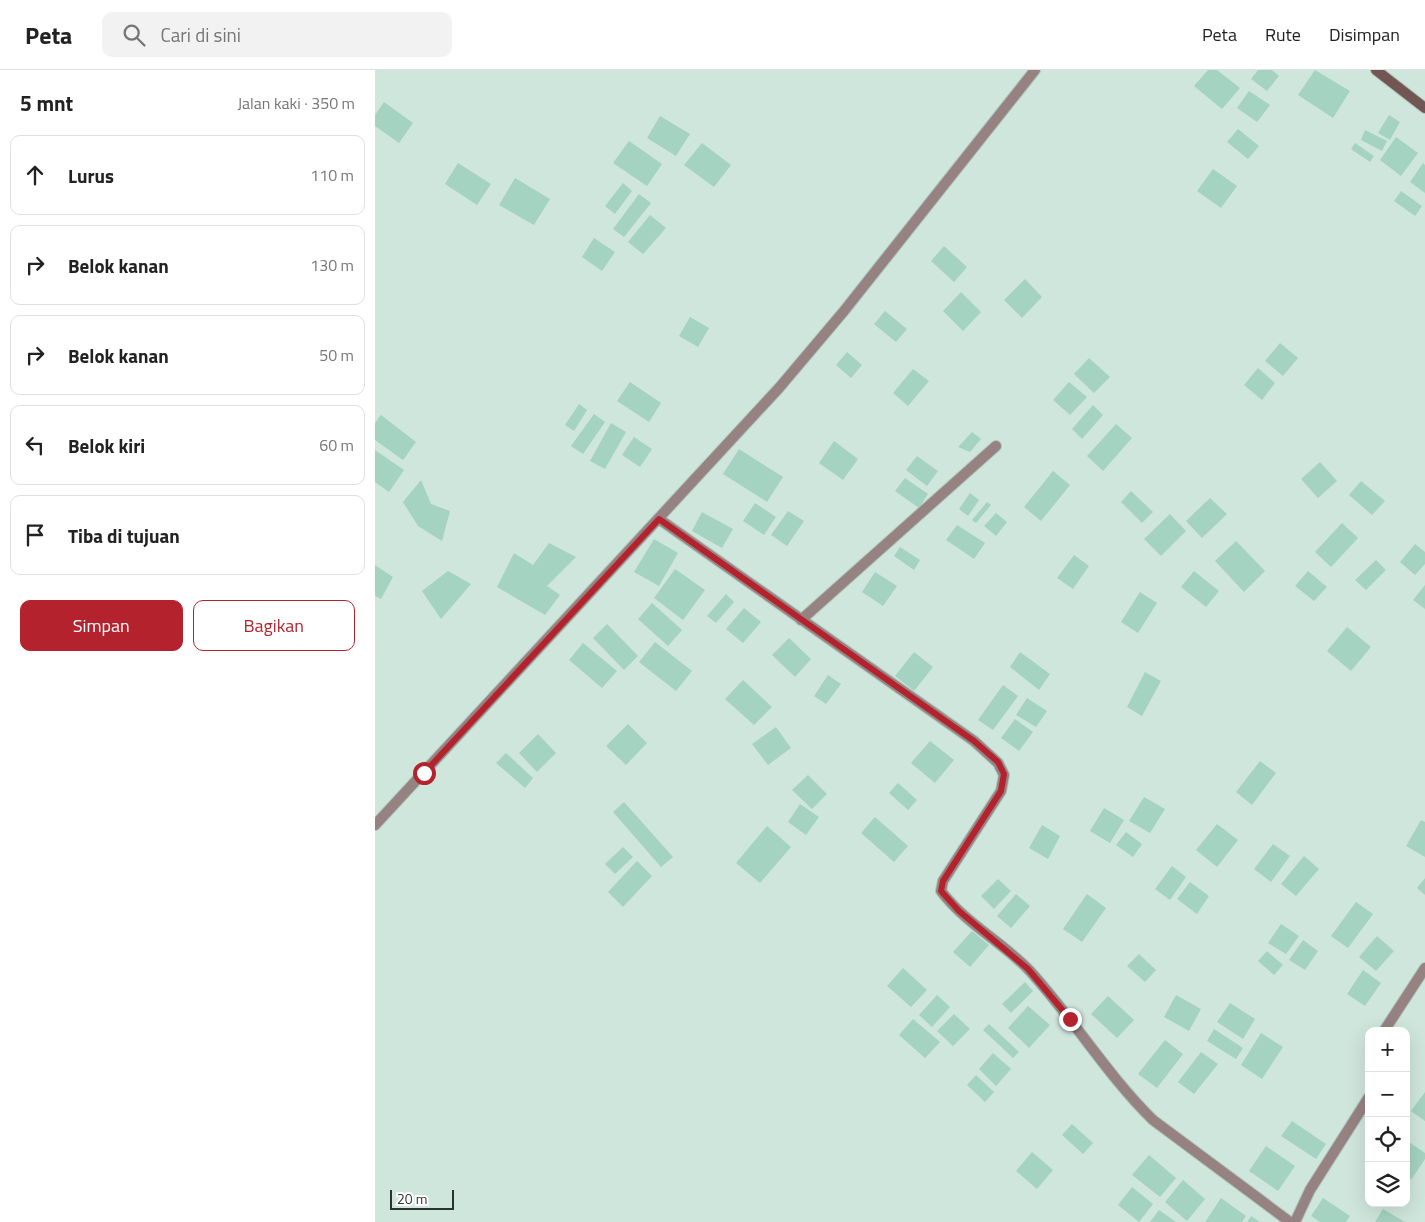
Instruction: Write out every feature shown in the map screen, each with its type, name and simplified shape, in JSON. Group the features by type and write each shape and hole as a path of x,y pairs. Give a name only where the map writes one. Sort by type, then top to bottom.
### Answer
{"main road":[{"path":"1376,70 1425,108"}],"street":[{"path":"375,825 779,388 844,310 1035,70"},
{"path":"801,620 996,446"},
{"path":"659,519 974,741 998,762 1004,774 1001,791 943,881 941,891 959,911 1028,969 1135,1102 1153,1120 1290,1222"},
{"path":"1387,1027 1425,968"},
{"path":"1295,1222 1311,1190 1365,1103"}],"building":[{"path":"1208,70 1217,70 1240,88 1222,109 1194,86"},
{"path":"1258,70 1272,70 1279,76 1267,91 1251,79"},
{"path":"1315,70 1350,91 1333,118 1298,95"},
{"path":"1249,91 1270,105 1257,122 1237,108"},
{"path":"384,102 413,123 399,143 375,126 375,115"},
{"path":"1389,115 1400,122 1390,140 1378,133"},
{"path":"660,116 690,134 676,156 647,138"},
{"path":"1238,129 1259,146 1248,159 1227,142"},
{"path":"1365,130 1387,141 1382,151 1361,140"},
{"path":"1396,137 1418,153 1401,176 1380,160"},
{"path":"629,141 662,164 647,186 613,163"},
{"path":"702,143 731,165 714,187 684,165"},
{"path":"1355,143 1374,156 1370,162 1351,149"},
{"path":"458,163 491,184 477,205 445,184"},
{"path":"1423,163 1425,165 1425,193 1410,182"},
{"path":"1213,169 1237,186 1221,208 1197,191"},
{"path":"515,178 550,199 534,225 499,205"},
{"path":"623,183 632,191 615,214 605,206"},
{"path":"1401,191 1422,206 1415,216 1394,201"},
{"path":"639,194 651,203 624,237 613,229"},
{"path":"650,215 666,228 643,254 628,242"},
{"path":"594,238 615,252 602,271 582,257"},
{"path":"944,246 967,267 954,282 931,261"},
{"path":"1025,279 1042,297 1022,318 1004,300"},
{"path":"961,292 981,312 963,331 943,311"},
{"path":"885,311 907,329 896,342 874,324"},
{"path":"690,317 709,328 698,347 679,336"},
{"path":"1280,343 1298,358 1283,376 1265,361"},
{"path":"847,352 862,365 851,378 836,365"},
{"path":"1089,358 1110,377 1094,393 1074,374"},
{"path":"1258,368 1275,383 1262,400 1244,385"},
{"path":"913,369 929,381 908,406 893,393"},
{"path":"630,382 661,403 649,422 617,401"},
{"path":"1069,382 1087,397 1070,415 1053,400"},
{"path":"579,404 587,410 574,431 565,425"},
{"path":"1093,405 1103,415 1082,439 1072,429"},
{"path":"594,414 605,422 583,454 571,446"},
{"path":"381,415 416,442 403,460 375,440 375,423"},
{"path":"611,423 626,432 605,469 590,461"},
{"path":"1116,424 1132,438 1103,471 1087,456"},
{"path":"972,432 981,439 970,452 958,447"},
{"path":"634,437 652,449 640,467 622,455"},
{"path":"834,441 858,459 843,480 819,463"},
{"path":"739,449 783,477 767,502 723,474"},
{"path":"375,450 404,470 389,492 375,482"},
{"path":"917,456 938,471 927,486 906,470"},
{"path":"1320,462 1337,481 1318,498 1301,479"},
{"path":"1053,471 1070,485 1041,521 1024,507"},
{"path":"905,478 928,494 919,508 895,491"},
{"path":"421,480 431,504 450,511 442,541 418,526 403,502"},
{"path":"1361,481 1385,501 1372,515 1349,495"},
{"path":"1131,491 1153,512 1142,523 1121,502"},
{"path":"970,493 979,500 968,516 959,509"},
{"path":"1210,498 1227,514 1202,538 1186,521"},
{"path":"987,502 991,505 976,523 972,520"},
{"path":"755,503 776,517 764,535 743,521"},
{"path":"788,511 804,521 787,546 771,535"},
{"path":"702,512 733,529 722,548 692,531"},
{"path":"996,513 1007,522 996,536 984,526"},
{"path":"1170,514 1186,531 1161,556 1144,539"},
{"path":"1342,523 1358,538 1331,567 1315,552"},
{"path":"957,525 985,543 974,559 946,540"},
{"path":"654,539 678,553 659,586 634,572"},
{"path":"1236,541 1265,571 1244,592 1215,561"},
{"path":"549,543 576,557 547,586 560,595 545,615 497,587 514,553 533,565"},
{"path":"1415,544 1425,552 1425,564 1415,575 1400,562"},
{"path":"900,547 920,560 914,570 894,556"},
{"path":"1074,555 1089,566 1073,589 1057,578"},
{"path":"1376,560 1386,570 1366,590 1355,580"},
{"path":"375,565 393,577 381,599 375,596"},
{"path":"675,569 705,590 683,620 654,598"},
{"path":"448,571 471,584 441,619 422,591"},
{"path":"1194,571 1219,591 1206,607 1181,587"},
{"path":"1308,571 1327,587 1314,601 1295,586"},
{"path":"875,572 897,586 883,606 862,592"},
{"path":"1425,585 1425,609 1413,600"},
{"path":"1140,592 1157,603 1138,633 1121,622"},
{"path":"726,594 734,602 716,623 707,616"},
{"path":"652,603 682,630 668,646 638,619"},
{"path":"744,608 761,622 743,643 726,629"},
{"path":"607,624 638,656 624,670 593,638"},
{"path":"1347,627 1371,647 1351,671 1327,651"},
{"path":"789,638 811,659 795,677 772,655"},
{"path":"655,642 692,671 676,691 639,662"},
{"path":"583,643 617,671 602,688 569,660"},
{"path":"914,652 933,667 914,691 895,676"},
{"path":"1020,652 1050,674 1039,690 1010,667"},
{"path":"1145,672 1161,681 1142,716 1127,707"},
{"path":"828,675 841,684 826,704 814,696"},
{"path":"743,680 772,707 754,725 725,699"},
{"path":"1003,685 1018,696 993,730 978,720"},
{"path":"1027,698 1047,711 1036,727 1016,715"},
{"path":"1015,719 1033,732 1019,751 1001,738"},
{"path":"628,724 647,743 626,765 606,746"},
{"path":"776,727 791,748 768,765 752,744"},
{"path":"538,734 556,753 537,772 519,753"},
{"path":"930,741 954,760 935,783 911,763"},
{"path":"506,753 533,778 525,788 496,763"},
{"path":"1260,761 1276,773 1252,805 1236,792"},
{"path":"808,775 827,794 812,809 792,790"},
{"path":"898,783 917,800 908,810 889,793"},
{"path":"1144,797 1165,809 1150,833 1129,821"},
{"path":"624,802 673,857 661,867 613,812"},
{"path":"800,804 819,817 806,835 788,822"},
{"path":"1104,808 1124,820 1110,843 1090,831"},
{"path":"875,817 908,846 894,862 861,833"},
{"path":"1421,820 1425,822 1425,857 1406,846"},
{"path":"1217,824 1238,840 1217,867 1196,850"},
{"path":"1042,825 1060,836 1048,859 1029,848"},
{"path":"767,826 791,847 760,883 736,863"},
{"path":"1126,832 1142,844 1133,857 1116,845"},
{"path":"1273,844 1290,856 1271,882 1254,869"},
{"path":"623,847 633,857 615,874 605,864"},
{"path":"1304,856 1319,869 1296,896 1281,884"},
{"path":"637,861 652,876 623,907 608,892"},
{"path":"1172,866 1186,877 1170,900 1155,889"},
{"path":"1425,878 1425,895 1417,888"},
{"path":"998,879 1011,891 994,909 981,896"},
{"path":"1190,882 1209,896 1197,914 1177,899"},
{"path":"1016,894 1030,906 1011,928 997,916"},
{"path":"1087,894 1106,908 1082,942 1063,929"},
{"path":"1356,902 1373,914 1348,948 1331,936"},
{"path":"1281,924 1299,936 1286,954 1268,943"},
{"path":"972,931 989,945 970,967 953,952"},
{"path":"1377,936 1394,951 1376,971 1359,957"},
{"path":"1303,940 1318,951 1305,970 1289,960"},
{"path":"1267,951 1283,965 1274,975 1258,961"},
{"path":"1139,954 1156,970 1145,982 1127,966"},
{"path":"903,968 927,990 911,1007 887,986"},
{"path":"1363,970 1381,983 1365,1006 1347,994"},
{"path":"1025,982 1033,991 1011,1013 1002,1004"},
{"path":"937,995 950,1007 932,1027 919,1015"},
{"path":"1176,995 1201,1009 1189,1031 1164,1017"},
{"path":"1108,996 1134,1020 1117,1038 1091,1014"},
{"path":"1230,1003 1255,1019 1243,1039 1217,1022"},
{"path":"1028,1006 1050,1025 1029,1048 1008,1028"},
{"path":"954,1014 970,1029 953,1046 937,1031"},
{"path":"913,1019 940,1042 925,1058 899,1035"},
{"path":"989,1024 1019,1052 1013,1058 983,1030"},
{"path":"1214,1029 1243,1048 1236,1059 1207,1041"},
{"path":"1261,1033 1283,1047 1262,1079 1241,1065"},
{"path":"1165,1040 1183,1054 1157,1088 1138,1074"},
{"path":"1201,1052 1218,1064 1194,1094 1178,1082"},
{"path":"993,1053 1011,1069 996,1086 979,1069"},
{"path":"976,1075 994,1092 985,1102 967,1085"},
{"path":"1425,1092 1425,1121 1411,1111"},
{"path":"1292,1121 1326,1144 1316,1159 1281,1136"},
{"path":"1072,1124 1093,1143 1083,1154 1062,1135"},
{"path":"1410,1143 1425,1153 1425,1159 1411,1180"},
{"path":"1266,1146 1295,1166 1278,1191 1249,1171"},
{"path":"1032,1152 1053,1170 1037,1189 1016,1171"},
{"path":"1149,1155 1176,1178 1160,1197 1132,1175"},
{"path":"1183,1180 1205,1199 1187,1221 1165,1202"},
{"path":"1132,1187 1153,1204 1139,1222 1118,1205"},
{"path":"1221,1198 1246,1216 1242,1222 1205,1222"},
{"path":"1323,1198 1350,1216 1346,1222 1320,1222 1311,1216"},
{"path":"1383,1209 1405,1222 1375,1222"},
{"path":"1159,1210 1176,1222 1150,1222"},
{"path":"1251,1216 1260,1222 1247,1222"}],"route":[{"path":"424,773 659,519 974,741 998,762 1004,774 1001,791 943,881 941,891 959,911 1028,969 1070,1019"}]}
